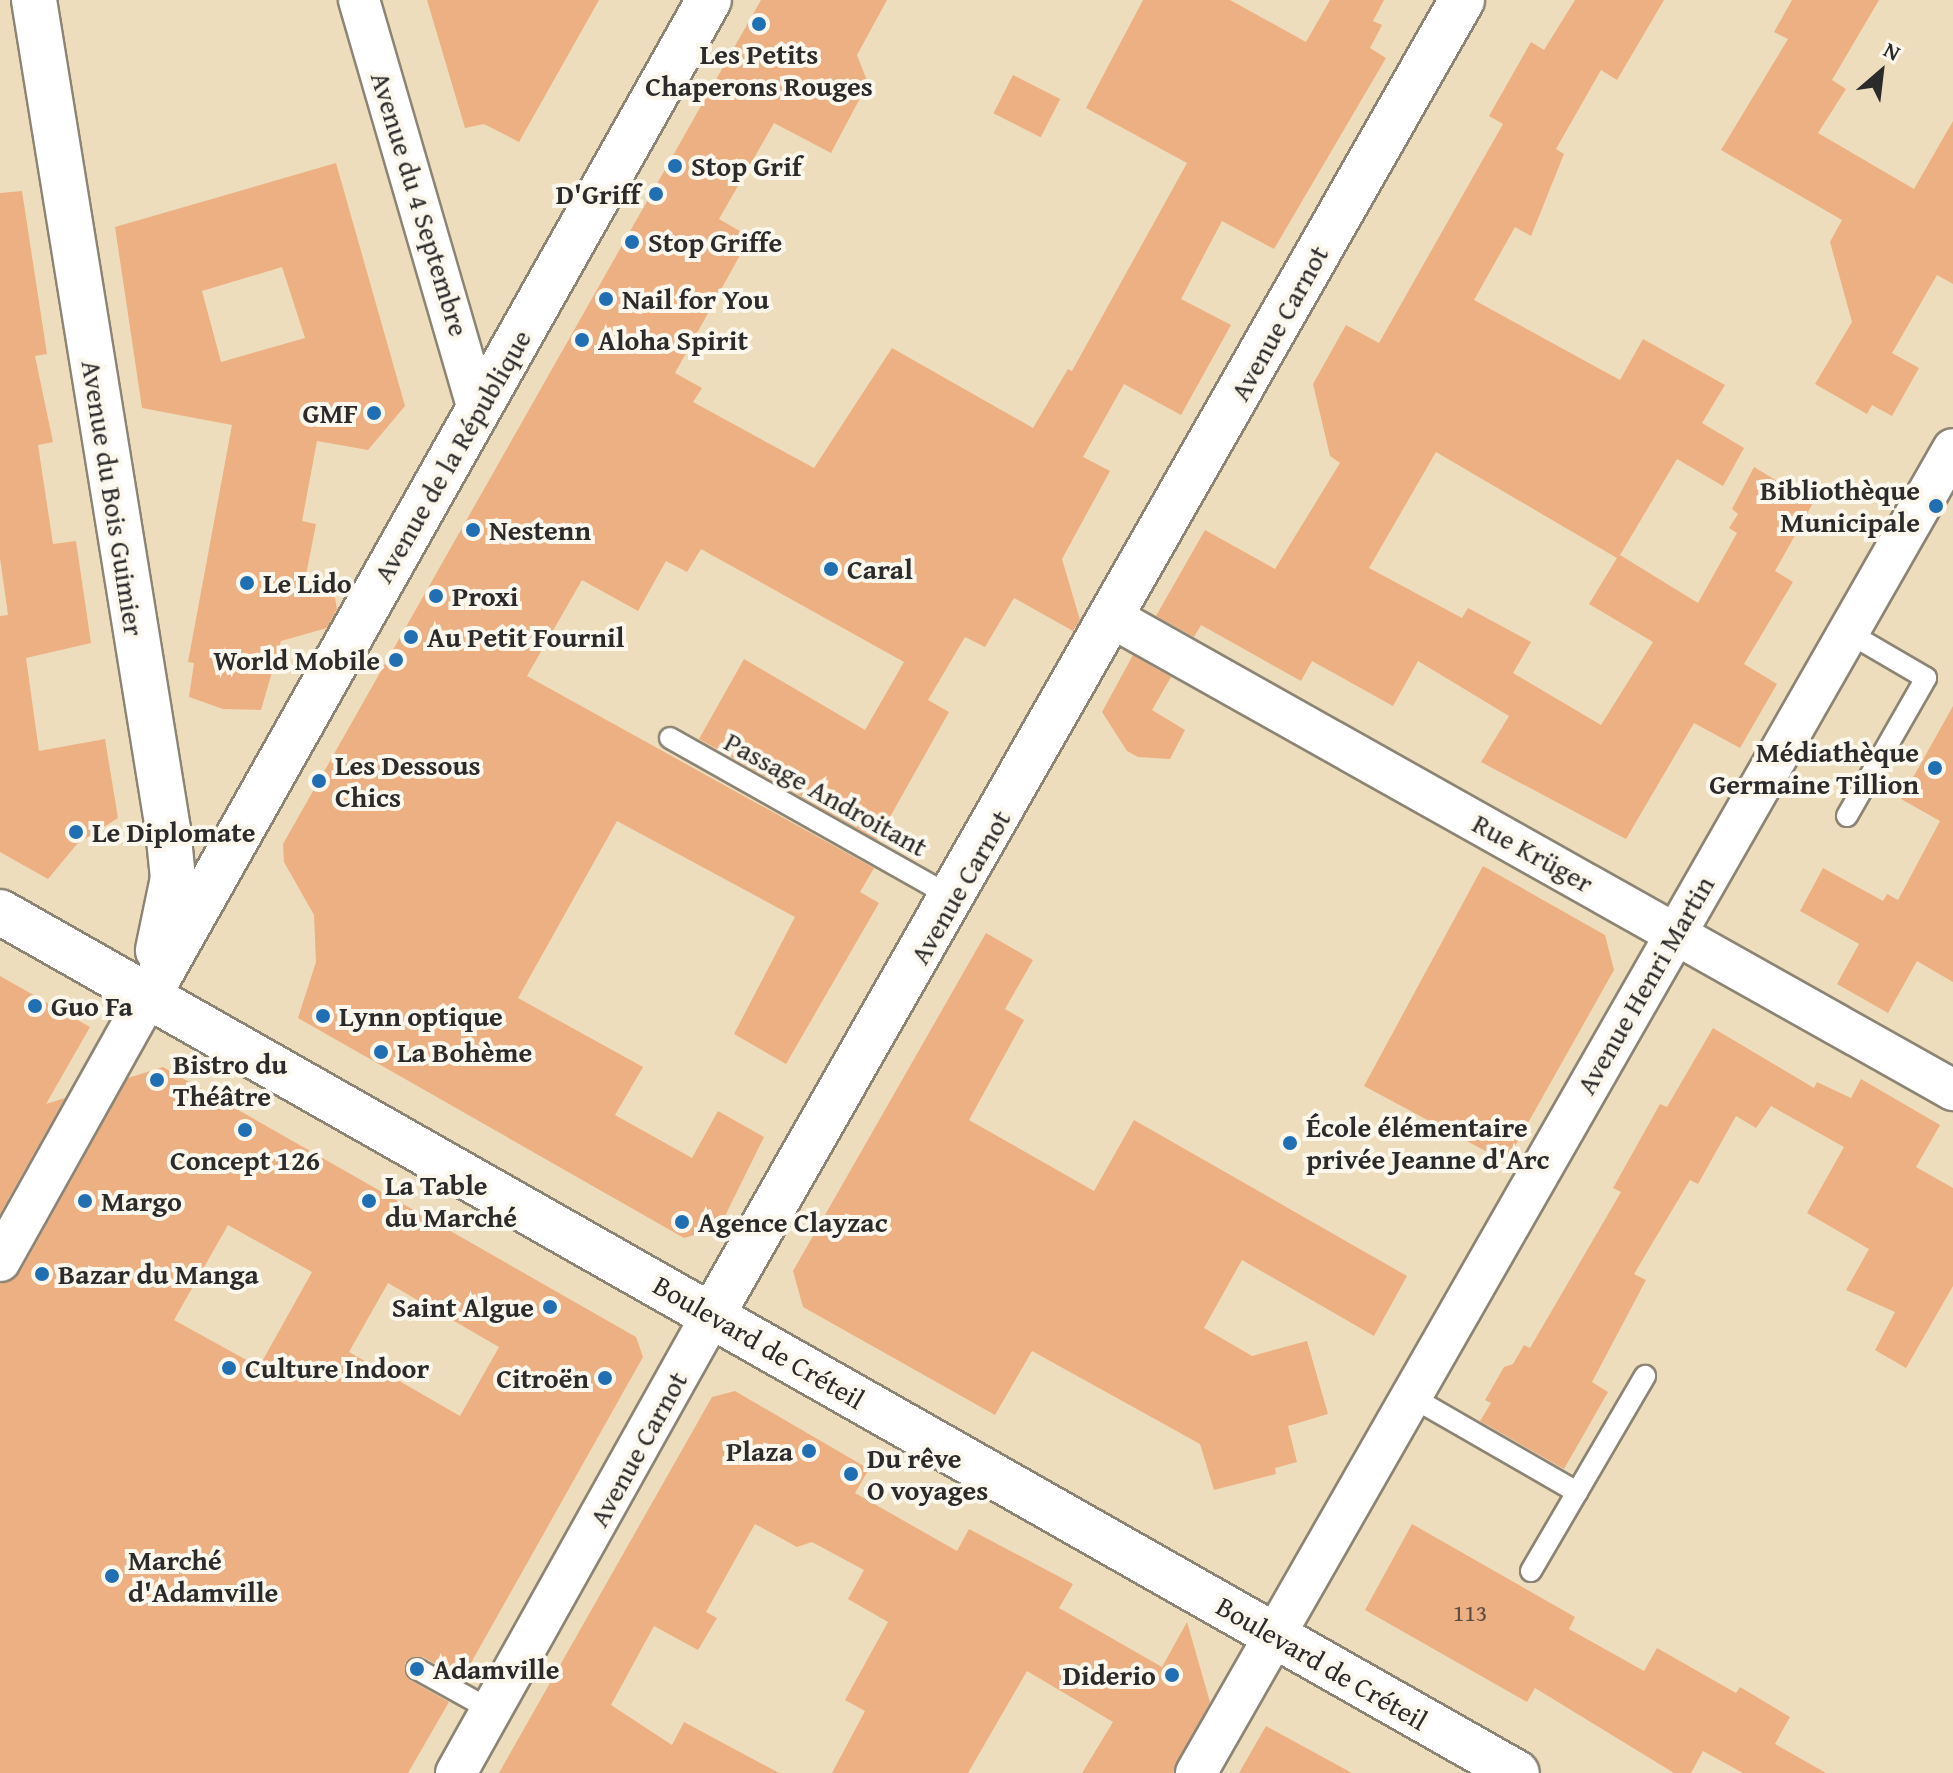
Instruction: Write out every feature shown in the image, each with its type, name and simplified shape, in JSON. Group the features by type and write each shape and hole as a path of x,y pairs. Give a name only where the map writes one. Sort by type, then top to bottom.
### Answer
{"street":[{"name":"Avenue du Bois Guimier","path":"34,0 169,842 173,878 148,996"},
{"name":"Avenue du 4 Septembre","path":"359,0 478,410"},
{"name":"Avenue de la République","path":"148,996 709,0"},
{"name":"Avenue Carnot","path":"456,1773 712,1315 954,898 1462,0"},
{"name":"Avenue Henri Martin","path":"1196,1773 1953,449"},
{"name":"Rue Krüger","path":"1113,618 1953,1090"},
{"name":"Boulevard de Créteil","path":"0,912 1517,1773"},
{"path":"0,1261 148,996"}],"lane":[{"path":"1847,816 1926,678 1849,633"},
{"name":"Passage Androitant","path":"670,738 954,898"},
{"path":"1531,1571 1645,1376"},
{"path":"1410,1396 1577,1492"},
{"path":"417,1669 491,1710"}],"building":[{"path":"427,0 599,0 519,142 484,124 465,128"},
{"path":"761,0 887,0 857,55 868,83 831,153 774,123 719,219 750,237 675,373 702,388 693,402 814,468 892,348 1033,428 1068,369 1072,371 1187,163 1086,108 1143,0 1230,0 1306,42 1330,0 1384,0 1373,21 1382,25 1370,48 1386,58 1274,249 1222,221 1181,299 1231,325 1181,415 1124,384 1083,457 1110,471 1062,559 1080,620 1073,631 1014,598 985,647 965,637 928,700 949,712 877,840 699,739 744,659 865,730 904,662 701,549 687,572 666,561 638,611 582,580 527,676 874,868 860,892 879,903 786,1064 734,1034 795,917 617,821 518,998 643,1067 615,1115 692,1158 718,1111 764,1137 719,1228 684,1238 298,1018 316,962 314,915 284,862 283,844"},
{"path":"1575,0 1664,0 1617,80 1601,70 1556,149 1564,154 1531,236 1515,227 1474,300 1620,380 1643,339 1725,385 1702,423 1744,448 1723,486 1677,459 1620,555 1698,603 1737,533 1729,528 1738,514 1732,509 1754,467 1813,503 1775,571 1793,582 1744,664 1777,684 1740,748 1694,723 1626,839 1481,762 1509,716 1418,661 1393,706 1312,661 1301,681 1201,625 1194,637 1156,616 1205,530 1275,569 1340,463 1330,456 1313,384 1346,325 1379,343 1503,124 1489,116 1531,42 1544,50","holes":["1436,452 1617,558 1589,604 1653,642 1601,725 1513,673 1531,642 1468,608 1462,618 1369,568"]},
{"path":"1792,0 1879,0 1832,80 1846,89 1818,133 1914,189 1953,121 1953,284 1937,275 1892,353 1919,368 1892,416 1872,405 1867,414 1815,384 1852,322 1830,242 1842,220 1721,150 1788,39 1774,32"},
{"path":"1013,75 1060,99 1041,137 993,113"},
{"path":"336,163 405,406 368,450 317,441 302,521 316,524 305,580 335,598 337,609 327,628 281,641 261,710 223,709 189,697 194,663 188,662 232,425 142,408 115,227","holes":["282,267 305,338 221,362 202,291"]},
{"path":"22,191 47,354 35,356 53,442 38,445 53,544 76,541 91,643 26,658 39,751 105,739 118,818 77,844 48,879 0,852 0,616 8,615 0,558 0,193"},
{"path":"1133,655 1171,677 1152,710 1185,730 1170,759 1138,757 1127,751 1102,712"},
{"path":"1953,706 1953,982 1917,961 1888,1013 1837,984 1859,944 1800,911 1823,868 1883,901 1887,894 1898,900 1940,821 1901,799"},
{"path":"1483,866 1605,935 1614,970 1506,1162 1364,1086"},
{"path":"986,933 1033,960 1005,1009 1024,1020 969,1120 1094,1191 1134,1120 1407,1276 1374,1336 1242,1260 1204,1328 1252,1356 1307,1341 1328,1414 1288,1426 1297,1462 1275,1468 1276,1474 1214,1490 1200,1444 1032,1351 995,1415 803,1307 793,1271"},
{"path":"0,976 90,1027 46,1104 65,1098 0,1214"},
{"path":"1713,1028 1814,1088 1817,1082 1851,1098 1861,1079 1940,1125 1916,1167 1953,1188 1953,1286 1906,1368 1875,1350 1895,1312 1846,1290 1869,1249 1807,1213 1844,1147 1771,1106 1756,1128 1736,1116 1698,1184 1690,1180 1634,1274 1646,1280 1592,1382 1608,1392 1564,1469 1480,1421 1491,1403 1485,1400 1504,1367 1513,1364 1524,1345 1530,1348 1621,1192 1613,1188 1660,1104 1667,1107"},
{"path":"163,1067 636,1337 643,1357 462,1679 423,1657 405,1663 410,1680 449,1702 408,1773 0,1773 0,1284 20,1272 128,1078","holes":["228,1225 312,1272 259,1367 174,1320","388,1283 499,1347 460,1416 349,1352"]},
{"path":"735,1391 869,1469 855,1493 957,1551 969,1529 1073,1584 1059,1608 1162,1667 1187,1622 1210,1702 1173,1773 1082,1773 1113,1722 1027,1671 968,1773 832,1773 865,1711 845,1700 888,1622 848,1599 864,1570 812,1542 797,1547 755,1524 706,1612 717,1618 698,1650 654,1626 611,1705 672,1745 684,1722 779,1773 499,1773 712,1397"},
{"path":"1412,1524 1575,1617 1569,1629 1644,1671 1657,1648 1736,1693 1740,1687 1790,1717 1775,1744 1826,1773 1743,1773 1703,1751 1691,1773 1674,1773 1535,1688 1527,1702 1365,1610"},
{"path":"1266,1726 1352,1773 1239,1773"}],"place":[{"name":"Les Petits Chaperons Rouges","path":"759,24"},
{"name":"Stop Grif","path":"675,166"},
{"name":"D'Griff","path":"656,194"},
{"name":"Stop Griffe","path":"632,242"},
{"name":"Nail for You","path":"606,299"},
{"name":"Aloha Spirit","path":"582,340"},
{"name":"GMF","path":"374,413"},
{"name":"Bibliothèque Municipale","path":"1936,506"},
{"name":"Nestenn","path":"473,530"},
{"name":"Caral","path":"831,569"},
{"name":"Le Lido","path":"247,583"},
{"name":"Proxi","path":"436,596"},
{"name":"Au Petit Fournil","path":"411,637"},
{"name":"World Mobile","path":"396,660"},
{"name":"Médiathèque Germaine Tillion","path":"1935,768"},
{"name":"Les Dessous Chics","path":"319,781"},
{"name":"Le Diplomate","path":"76,832"},
{"name":"Guo Fa","path":"35,1006"},
{"name":"Lynn optique","path":"323,1016"},
{"name":"La Bohème","path":"381,1052"},
{"name":"Bistro du Théâtre","path":"157,1080"},
{"name":"Concept 126","path":"245,1130"},
{"name":"École élémentaire privée Jeanne d'Arc","path":"1290,1143"},
{"name":"Margo","path":"85,1201"},
{"name":"La Table du Marché","path":"369,1201"},
{"name":"Agence Clayzac","path":"682,1222"},
{"name":"Bazar du Manga","path":"42,1274"},
{"name":"Saint Algue","path":"550,1307"},
{"name":"Culture Indoor","path":"229,1368"},
{"name":"Citroën","path":"605,1378"},
{"name":"Plaza","path":"809,1451"},
{"name":"Du rêve O voyages","path":"851,1474"},
{"name":"Marché d'Adamville","path":"112,1576"},
{"name":"Adamville","path":"417,1669"},
{"name":"Diderio","path":"1172,1675"}]}
